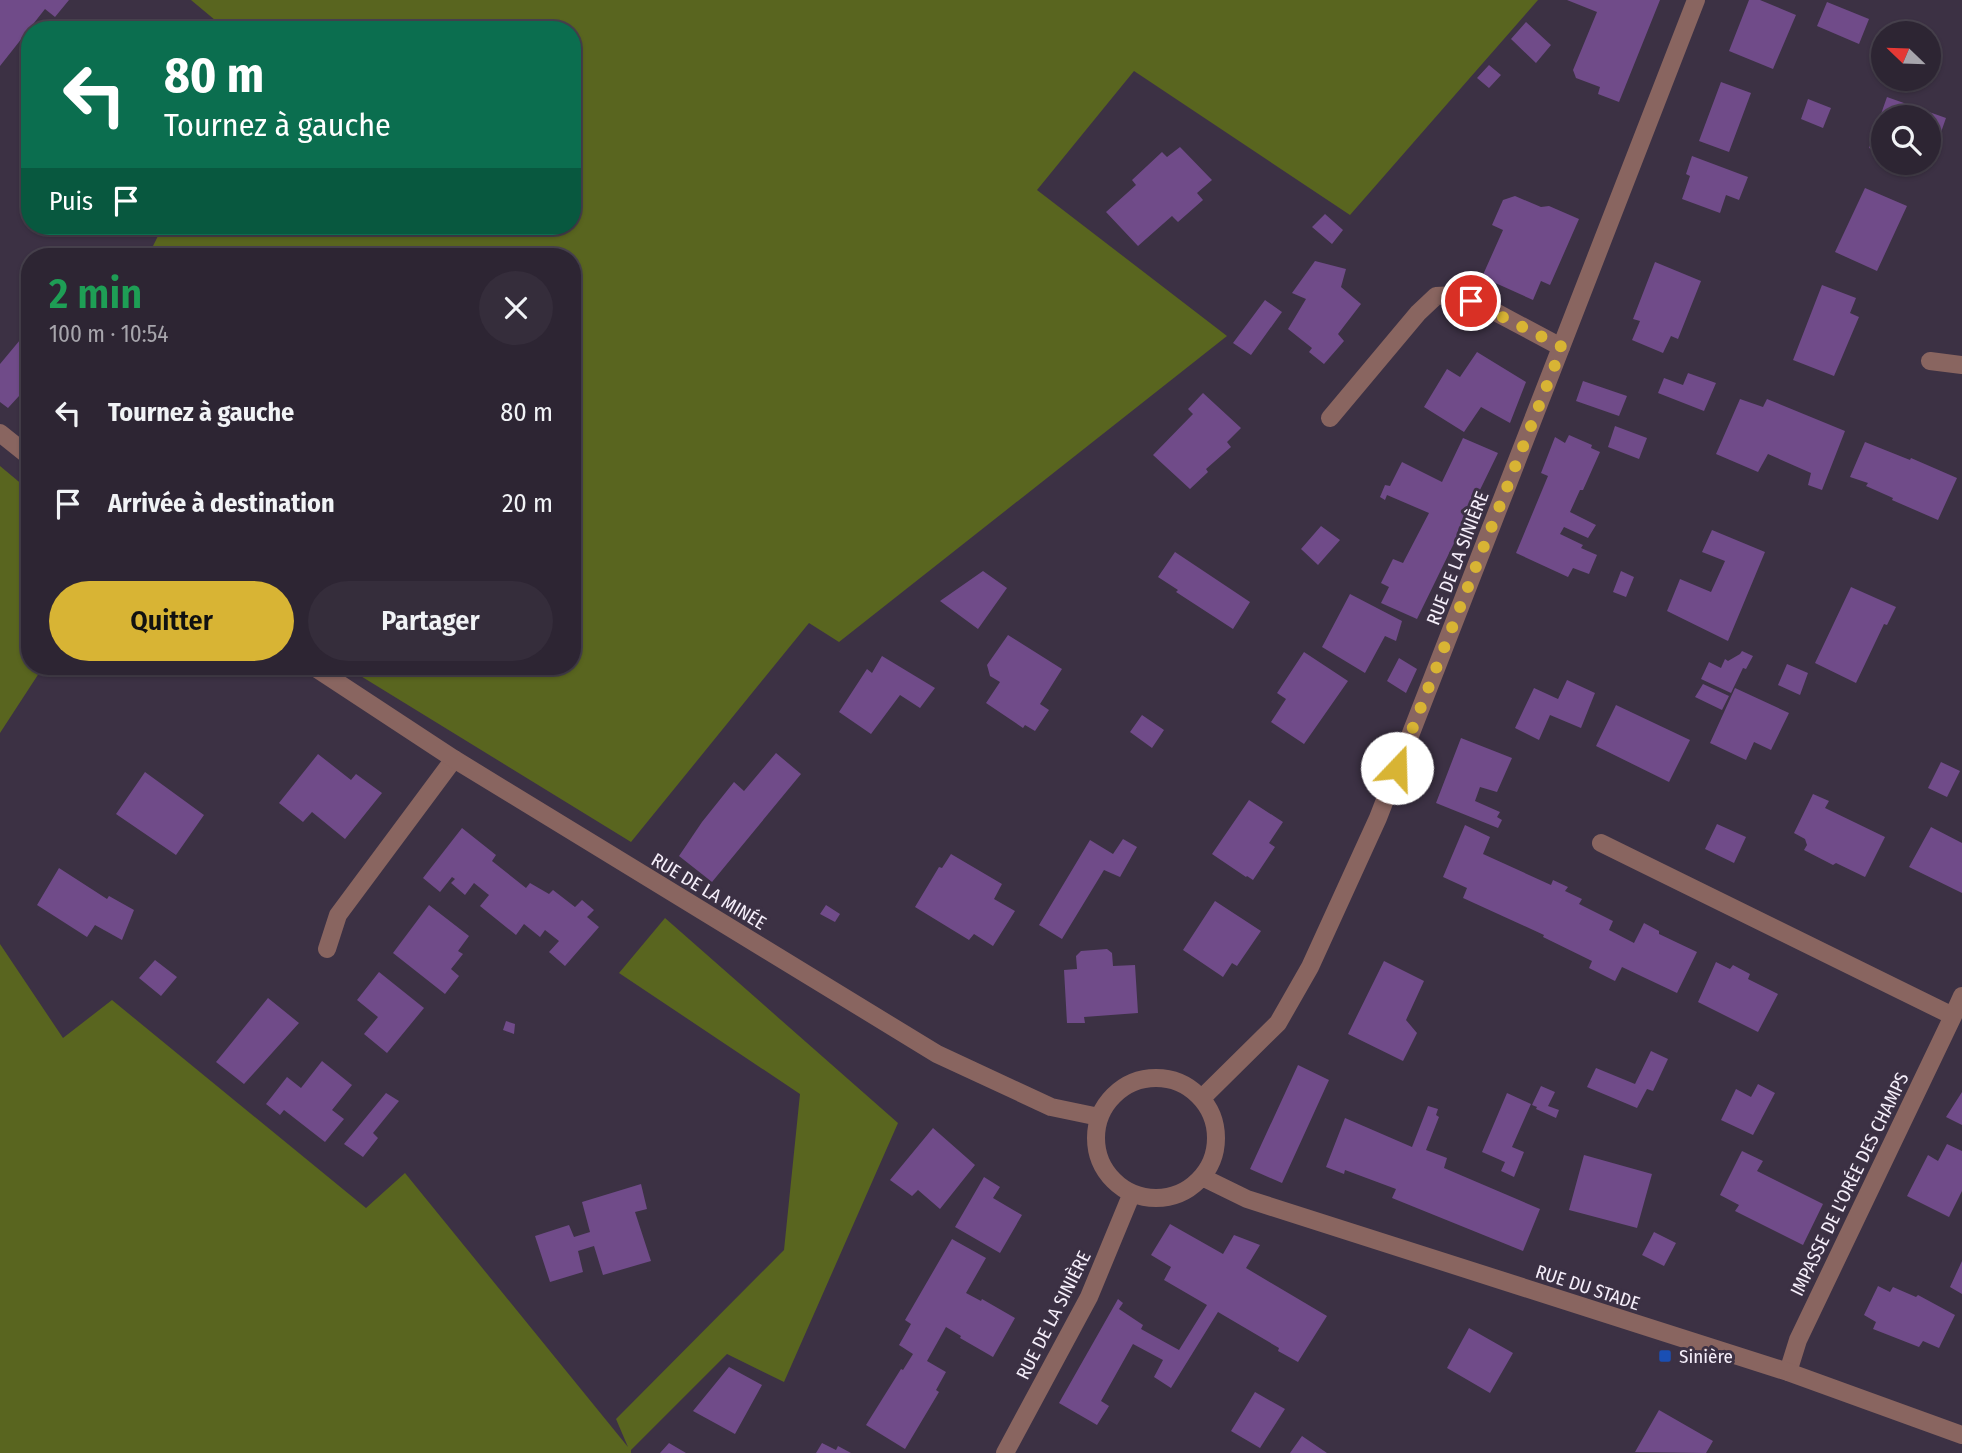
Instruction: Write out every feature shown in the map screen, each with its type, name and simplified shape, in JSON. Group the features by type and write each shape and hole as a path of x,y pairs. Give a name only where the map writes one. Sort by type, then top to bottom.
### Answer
{"street":[{"name":"RUE DE LA SINIÈRE","path":"1202,1098 1278,1023 1310,967 1378,818 1696,0"},
{"path":"1329,418 1418,313 1436,296 1456,295 1486,307 1562,347"},
{"path":"1930,361 1962,365"},
{"path":"0,433 21,450"},
{"name":"RUE DE LA MINÉE","path":"326,675 454,759 937,1054 1051,1107 1099,1117"},
{"path":"327,949 338,915 454,759"},
{"path":"1601,843 1953,1016"},
{"name":"IMPASSE DE L'ORÉE DES CHAMPS","path":"1788,1372 1798,1339 1962,996"},
{"path":"1145,1078 1166,1078 1185,1085 1202,1098 1211,1112 1216,1129 1216,1146 1202,1177 1188,1189 1170,1197 1151,1198 1132,1194 1117,1184 1105,1170 1097,1153 1099,1117 1110,1099 1125,1086 1145,1078"},
{"name":"RUE DU STADE","path":"1202,1177 1247,1199 1788,1372 1962,1435"},
{"name":"RUE DE LA SINIÈRE","path":"1005,1453 1089,1297 1132,1194"}],"green space":[{"path":"191,0 1538,0 1350,215 1134,71 1037,190 1227,336 839,642 809,623 631,842 359,675 581,675 581,248 152,248 158,235 581,235 581,21 216,21"},
{"path":"0,466 21,484 21,675 38,675 0,733"},
{"path":"665,918 898,1123 784,1382 727,1354 631,1453 0,1453 0,944 63,1038 112,1000 366,1208 405,1173 628,1447 616,1419 784,1250 800,1094 619,973"}],"building":[{"path":"0,0 69,0 55,17 45,9 36,21 21,21 21,39 0,66"},
{"path":"1567,0 1660,0 1619,102 1598,94 1600,87 1576,78 1573,70 1597,12"},
{"path":"1749,0 1760,0 1796,15 1773,69 1729,51"},
{"path":"1827,2 1869,19 1859,44 1817,26"},
{"path":"1526,22 1551,45 1536,63 1511,39"},
{"path":"1489,65 1501,75 1489,88 1477,78"},
{"path":"1721,82 1751,93 1729,152 1699,141"},
{"path":"1887,97 1909,105 1884,105"},
{"path":"1808,99 1831,108 1823,128 1801,119"},
{"path":"1941,116 1946,118 1941,132"},
{"path":"1180,147 1212,180 1197,193 1203,200 1178,222 1172,216 1138,246 1106,212 1136,185 1132,180 1162,152 1167,157"},
{"path":"1692,156 1748,177 1739,200 1726,195 1720,213 1682,199 1690,176 1686,174"},
{"path":"1865,188 1907,206 1877,271 1835,252"},
{"path":"1515,196 1579,219 1550,285 1541,281 1533,300 1482,277 1503,230 1492,225 1503,200"},
{"path":"1325,214 1343,230 1332,244 1312,227"},
{"path":"1315,261 1346,269 1341,287 1361,304 1338,334 1344,341 1324,364 1309,352 1312,348 1288,329 1306,299 1292,293"},
{"path":"1655,262 1701,281 1678,339 1671,336 1663,353 1632,340 1640,321 1633,319"},
{"path":"1822,285 1856,298 1850,313 1859,317 1834,376 1793,360"},
{"path":"1265,300 1282,312 1251,355 1233,343"},
{"path":"21,339 21,394 8,408 0,402 0,364"},
{"path":"1477,352 1526,382 1510,423 1481,407 1464,432 1424,407 1447,369 1460,377"},
{"path":"1688,373 1716,383 1704,411 1658,393 1664,378 1683,385"},
{"path":"1583,381 1627,396 1619,416 1576,401"},
{"path":"1203,393 1241,428 1227,442 1231,447 1206,469 1208,472 1190,489 1153,455 1193,414 1188,409"},
{"path":"1740,399 1763,407 1767,399 1845,431 1822,490 1808,485 1811,473 1768,454 1758,472 1716,454"},
{"path":"1615,426 1647,438 1639,459 1608,447"},
{"path":"1569,435 1592,445 1591,448 1600,452 1570,512 1596,525 1588,538 1564,527 1560,534 1597,555 1589,574 1573,568 1568,577 1516,553 1548,476 1541,473 1555,437 1565,443"},
{"path":"1463,438 1498,453 1417,619 1381,603 1389,587 1381,583 1393,559 1403,563 1429,513 1387,495 1385,500 1380,497 1385,485 1390,486 1402,462 1442,482"},
{"path":"1865,442 1957,478 1938,520 1892,500 1893,498 1866,486 1868,483 1850,477"},
{"path":"1321,526 1340,540 1318,565 1301,549"},
{"path":"1712,530 1765,552 1728,641 1667,611 1680,579 1711,592 1725,561 1702,552"},
{"path":"1175,552 1250,602 1233,629 1158,577"},
{"path":"983,571 1007,588 978,629 940,601"},
{"path":"1621,571 1634,577 1626,597 1613,592"},
{"path":"1851,587 1896,607 1887,625 1884,624 1856,683 1815,663"},
{"path":"1350,594 1402,621 1396,641 1385,636 1365,673 1322,647"},
{"path":"1008,635 1062,669 1040,704 1049,710 1035,731 1025,725 1023,728 986,703 1000,682 990,676 987,665"},
{"path":"1742,651 1753,656 1746,669 1743,668 1731,693 1701,679 1709,662 1721,668 1725,659 1728,661"},
{"path":"1304,652 1348,681 1304,744 1271,722 1286,699 1277,693"},
{"path":"882,656 935,688 920,708 900,695 871,734 839,712 867,669 872,673"},
{"path":"1399,658 1417,669 1406,693 1387,681"},
{"path":"1787,664 1808,673 1800,695 1778,685"},
{"path":"1567,680 1595,693 1581,728 1550,715 1539,740 1515,728 1534,688 1558,699"},
{"path":"1703,684 1729,696 1722,710 1695,697"},
{"path":"1735,688 1789,713 1771,750 1754,742 1746,760 1710,743"},
{"path":"1616,705 1690,740 1669,782 1596,746"},
{"path":"1142,715 1164,730 1152,748 1130,732"},
{"path":"1461,738 1512,758 1497,792 1480,787 1475,801 1500,812 1497,817 1502,820 1498,828 1436,803"},
{"path":"776,753 801,774 712,882 679,856 734,782 744,791"},
{"path":"318,754 351,780 356,774 382,793 345,839 312,812 303,822 279,803"},
{"path":"1941,762 1960,771 1947,797 1928,788"},
{"path":"145,772 204,815 176,855 116,814"},
{"path":"1813,794 1829,801 1825,808 1885,837 1865,877 1804,850 1807,845 1805,839 1794,833"},
{"path":"1249,800 1283,822 1269,843 1275,847 1253,880 1212,854"},
{"path":"1717,824 1746,837 1734,863 1705,849"},
{"path":"1465,825 1490,837 1483,854 1551,885 1553,880 1568,887 1565,891 1582,899 1579,904 1613,921 1609,930 1634,943 1644,923 1659,931 1659,934 1697,952 1677,993 1622,967 1615,981 1589,968 1592,961 1543,937 1544,935 1463,898 1467,888 1443,877"},
{"path":"1931,827 1962,843 1962,893 1909,867"},
{"path":"462,828 496,855 492,861 526,888 530,883 549,894 553,890 575,907 582,900 594,910 587,917 599,927 565,966 549,952 559,941 545,930 540,937 524,924 516,935 480,906 489,895 474,883 465,895 451,883 455,879 452,877 440,892 423,878"},
{"path":"1123,839 1137,847 1120,877 1104,870 1062,939 1039,925 1090,840 1113,854"},
{"path":"951,854 1002,884 994,899 1015,911 993,946 974,934 969,940 915,907 939,867 942,868"},
{"path":"59,868 107,899 109,896 134,910 122,940 95,925 87,937 37,905"},
{"path":"1215,901 1261,931 1237,966 1232,963 1223,977 1183,950"},
{"path":"429,905 469,936 458,951 463,954 451,969 459,976 445,994 393,953"},
{"path":"826,905 840,914 835,922 820,914"},
{"path":"1107,949 1112,953 1113,966 1135,965 1138,1013 1084,1017 1085,1023 1067,1023 1064,970 1077,969 1076,956 1081,951"},
{"path":"155,960 177,977 161,996 139,978"},
{"path":"1384,961 1424,981 1406,1020 1417,1033 1403,1061 1348,1034"},
{"path":"1716,962 1730,969 1733,965 1750,974 1748,979 1778,994 1758,1032 1698,1002"},
{"path":"379,972 424,1008 387,1053 364,1034 378,1017 357,1000"},
{"path":"268,998 299,1023 244,1084 216,1062"},
{"path":"506,1021 515,1024 514,1034 503,1030"},
{"path":"1651,1051 1668,1059 1653,1091 1647,1089 1637,1108 1587,1087 1596,1068 1635,1084"},
{"path":"322,1061 352,1085 332,1110 344,1119 325,1142 284,1110 280,1115 266,1104 287,1077 301,1088"},
{"path":"1298,1065 1329,1080 1282,1183 1250,1169"},
{"path":"1758,1084 1775,1093 1753,1135 1721,1120 1736,1089 1751,1097"},
{"path":"1541,1086 1555,1092 1548,1106 1559,1110 1556,1118 1532,1105"},
{"path":"1962,1092 1962,1125 1946,1117"},
{"path":"386,1093 399,1101 373,1133 378,1138 363,1157 344,1144"},
{"path":"1507,1093 1531,1104 1512,1147 1524,1152 1514,1177 1501,1171 1505,1162 1482,1152"},
{"path":"1428,1106 1438,1109 1436,1115 1439,1117 1426,1150 1447,1158 1444,1168 1540,1209 1523,1251 1392,1198 1396,1189 1345,1170 1344,1174 1326,1167 1345,1118 1412,1147"},
{"path":"933,1128 975,1165 940,1209 918,1190 912,1196 890,1180"},
{"path":"1947,1144 1962,1151 1962,1191 1949,1217 1907,1196 1928,1155 1938,1161"},
{"path":"1742,1151 1763,1161 1757,1171 1823,1204 1803,1245 1735,1211 1739,1205 1720,1195"},
{"path":"1584,1155 1652,1174 1637,1228 1569,1210"},
{"path":"984,1177 1000,1187 993,1198 1022,1215 1000,1253 955,1227"},
{"path":"641,1184 647,1209 635,1212 651,1261 603,1275 594,1246 578,1251 583,1272 550,1282 535,1236 569,1225 574,1237 590,1232 582,1202"},
{"path":"1170,1224 1223,1254 1234,1235 1260,1245 1246,1268 1327,1316 1298,1362 1218,1312 1171,1388 1154,1377 1163,1360 1133,1344 1101,1401 1109,1406 1097,1425 1059,1403 1118,1299 1123,1303 1119,1309 1143,1325 1141,1329 1179,1350 1207,1305 1164,1280 1171,1267 1151,1255"},
{"path":"1654,1232 1676,1243 1664,1266 1642,1255"},
{"path":"952,1239 986,1258 966,1293 1015,1318 993,1357 946,1327 927,1361 946,1372 936,1390 939,1392 905,1449 866,1425 913,1354 899,1345 911,1324 905,1320"},
{"path":"1962,1261 1962,1294 1950,1287"},
{"path":"1878,1286 1890,1292 1893,1287 1916,1297 1918,1295 1955,1315 1939,1348 1923,1341 1919,1347 1873,1329 1876,1322 1864,1315"},
{"path":"1469,1328 1513,1353 1490,1393 1447,1368"},
{"path":"729,1367 762,1385 735,1434 693,1411"},
{"path":"1255,1392 1285,1409 1260,1448 1231,1431"},
{"path":"1659,1410 1713,1441 1706,1453 1635,1452"},
{"path":"1302,1436 1327,1453 1290,1453"},
{"path":"669,1443 686,1453 660,1453"},
{"path":"822,1443 836,1450 838,1446 851,1453 816,1453"}],"place":[{"name":"Sinière","path":"1665,1356"}],"route":[{"path":"1397,768 1562,347 1471,301"}]}
